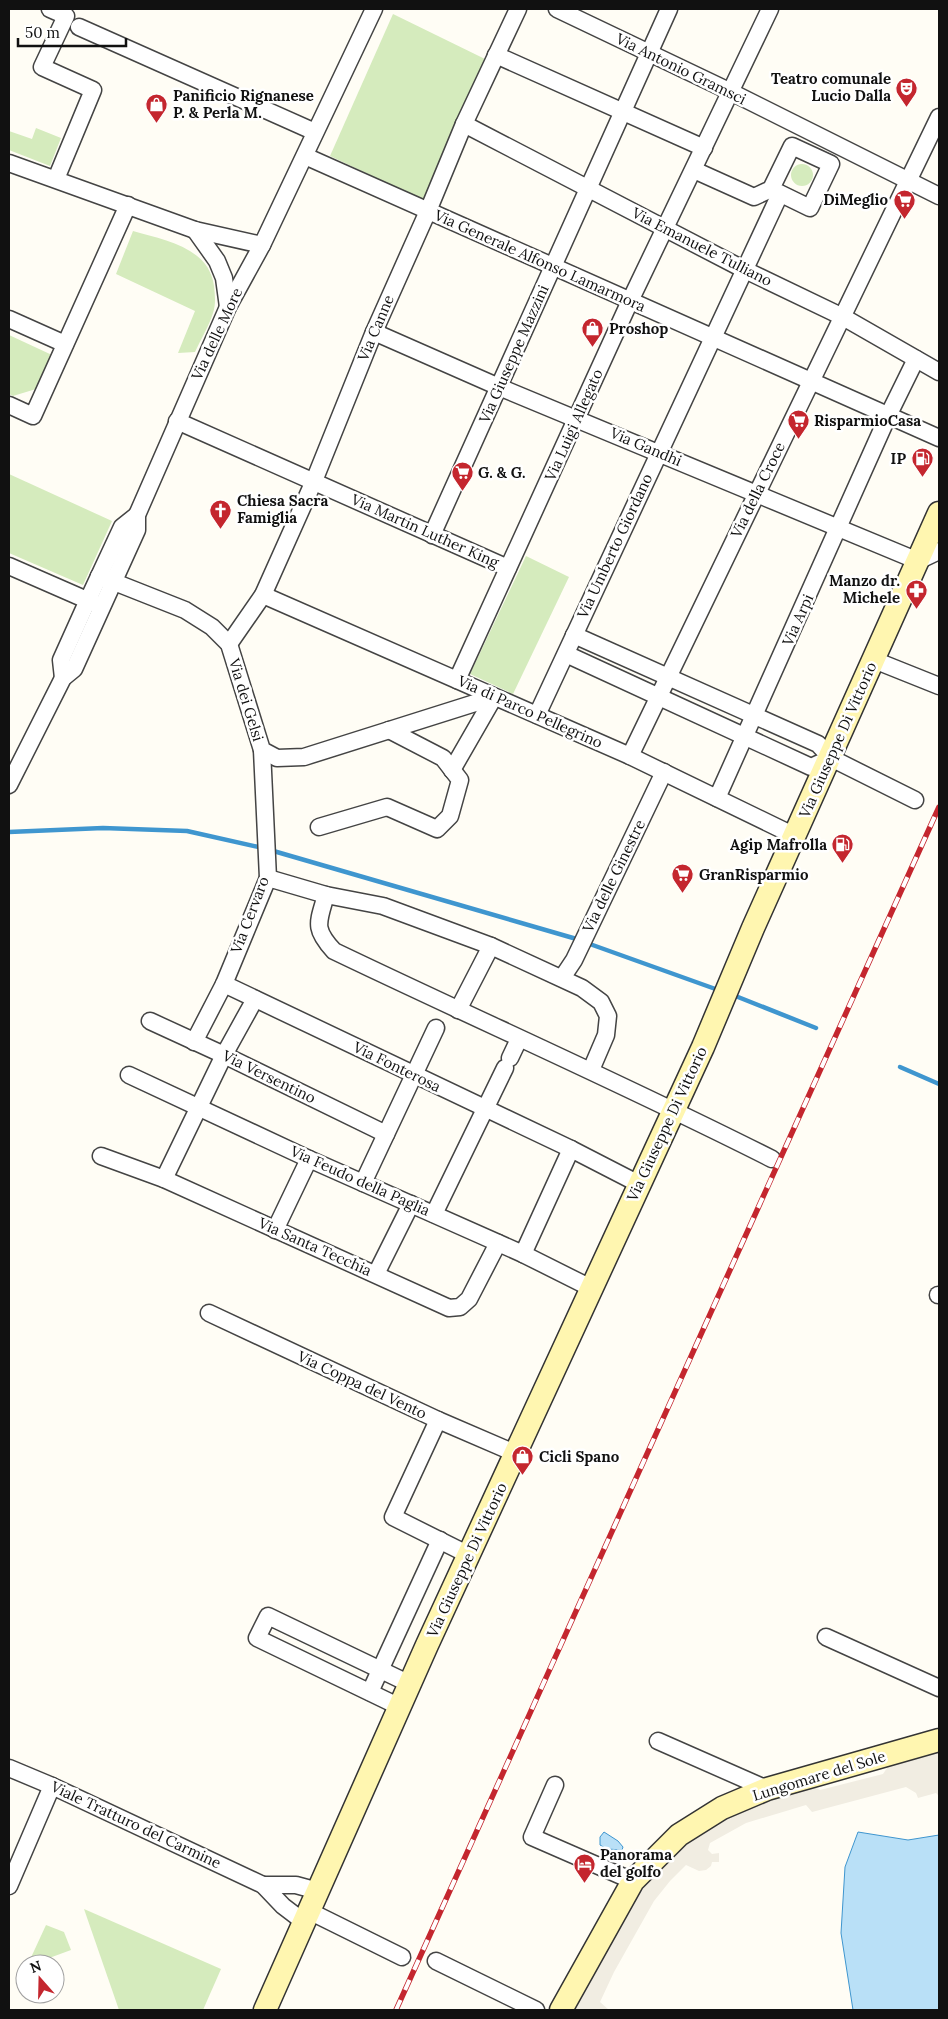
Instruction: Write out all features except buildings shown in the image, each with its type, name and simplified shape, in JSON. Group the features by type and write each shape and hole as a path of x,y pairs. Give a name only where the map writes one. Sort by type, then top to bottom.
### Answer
{"main road":[{"name":"Via Giuseppe Di Vittorio","path":"265,2010 410,1684 517,1454 638,1184 703,1047 753,928 939,514"},
{"name":"Lungomare del Sole","path":"561,2010 634,1881 679,1835 722,1808 767,1789 939,1740"}],"street":[{"path":"50,9 66,16 42,68 93,90 56,179"},
{"name":"Via Canne","path":"229,644 263,595 314,481 374,332 428,211 464,124 518,9"},
{"name":"Via Antonio Gramsci","path":"558,9 731,92 939,196"},
{"name":"Via Giuseppe Mazzini","path":"432,535 670,9"},
{"name":"Via Luigi Allegato","path":"457,680 630,301 770,9"},
{"name":"Via delle More","path":"12,780 63,678 74,669 122,527 137,515 228,307 262,245 373,11"},
{"path":"79,27 315,132"},
{"path":"496,55 704,148"},
{"name":"Via della Croce","path":"630,756 939,117"},
{"name":"Via Emanuele Tulliano","path":"464,124 743,269 843,316 939,372"},
{"name":"Via Generale Alfonso Lamarmora","path":"305,156 939,438"},
{"path":"9,163 194,230 262,245"},
{"name":"Via Umberto Giordano","path":"537,715 743,269 775,191 754,197 694,170"},
{"path":"9,405 33,416 128,205"},
{"path":"194,230 217,260 224,278 228,307"},
{"path":"9,319 65,344"},
{"name":"Via Gandhi","path":"374,332 499,387 918,561"},
{"name":"Via Arpi","path":"718,798 888,416 916,359"},
{"name":"Via Martin Luther King","path":"177,421 508,568"},
{"path":"918,561 939,551"},
{"path":"9,566 95,604"},
{"name":"Via dei Gelsi","path":"106,579 185,610 212,626 229,644 262,750 277,758 304,757 494,697"},
{"name":"Via di Parco Pellegrino","path":"263,595 630,756 795,836"},
{"path":"574,635 818,744 831,758 915,800"},
{"path":"566,654 811,767 831,758"},
{"path":"874,660 939,686"},
{"path":"452,770 494,697"},
{"path":"319,827 387,807 437,829 450,816 460,780 443,758 389,730"},
{"name":"Via Cervaro","path":"194,1042 224,984 268,878 262,750"},
{"name":"Via delle Ginestre","path":"562,978 574,960 664,772"},
{"path":"268,878 326,895 383,906 491,946 582,988 601,1002 608,1016 606,1035 590,1070"},
{"path":"326,895 318,925 323,939 334,951 519,1039 674,1109 772,1160"},
{"path":"458,1010 491,946"},
{"name":"Via Fonterosa","path":"224,984 570,1149 638,1184"},
{"path":"164,1179 224,1055 255,999"},
{"name":"Via Versentino","path":"150,1022 224,1055 386,1134"},
{"path":"363,1183 436,1028"},
{"path":"434,1214 519,1039"},
{"name":"Via Feudo della Paglia","path":"129,1076 309,1159 523,1254 591,1288"},
{"path":"523,1254 570,1149"},
{"name":"Via Santa Tecchia","path":"101,1156 164,1179 449,1308 460,1307 469,1299 498,1243"},
{"path":"275,1230 309,1159"},
{"path":"376,1274 411,1204"},
{"name":"Via Coppa del Vento","path":"209,1313 438,1420 517,1454"},
{"path":"438,1420 393,1517 470,1555"},
{"path":"370,1692 440,1540"},
{"path":"400,1706 257,1638 268,1616 410,1684"},
{"path":"826,1637 939,1688"},
{"path":"658,1741 767,1789"},
{"name":"Viale Tratturo del Carmine","path":"9,1768 52,1786 263,1885 284,1906 310,1908"},
{"path":"555,1785 532,1837 634,1881"},
{"path":"9,1886 52,1786"},
{"name":"Viale Tratturo del Carmine","path":"263,1885 296,1885 310,1908"},
{"path":"310,1908 402,1956"},
{"path":"436,1962 536,2010"}],"green space":[{"path":"393,14 485,59 423,200 330,156"},
{"path":"36,128 61,138 50,166 9,150 9,131 32,139"},
{"path":"798,164 806,164 813,171 813,179 806,186 798,186 791,179 791,171"},
{"path":"133,231 183,247 204,262 210,273 214,286 214,310 195,352 178,353 195,311 116,274"},
{"path":"9,335 52,355 36,389 13,396 9,394"},
{"path":"9,474 112,521 83,585 9,553"},
{"path":"526,556 569,577 513,694 470,674"},
{"path":"84,1909 221,1969 203,2010 119,2010"},
{"path":"46,1925 64,1932 71,1950 60,1954 33,1954"}],"shaded area":[{"path":"939,1748 939,1796 936,1793 918,1798 916,1793 906,1787 812,1812 806,1805 746,1823 710,1843 708,1850 712,1854 719,1853 719,1862 712,1862 711,1866 706,1870 699,1871 686,1865 654,1901 614,1972 600,2002 609,2010 574,2010 630,1909 644,1888 646,1876 690,1832 808,1784 820,1790 883,1774 891,1762"}],"water":[{"path":"604,1832 618,1841 623,1847 622,1850 607,1849 600,1845 600,1837"},
{"path":"858,1832 908,1840 939,1835 939,2010 853,2010 841,1933 845,1867"}],"waterway":[{"path":"9,832 103,828 187,831 263,848"},
{"path":"270,850 580,940"},
{"path":"587,943 721,991"},
{"path":"733,995 816,1028"},
{"path":"900,1067 939,1084"}],"railway":[{"path":"396,2010 939,807"}],"place":[{"name":"Teatro comunale Lucio Dalla","path":"907,107"},
{"name":"Panificio Rignanese P. & Perla M.","path":"157,124"},
{"name":"DiMeglio","path":"904,219"},
{"name":"Proshop","path":"593,348"},
{"name":"RisparmioCasa","path":"798,440"},
{"name":"IP","path":"922,478"},
{"name":"G. & G.","path":"462,492"},
{"name":"Chiesa Sacra Famiglia","path":"221,529"},
{"name":"Manzo dr. Michele","path":"916,609"},
{"name":"Agip Mafrolla","path":"843,864"},
{"name":"GranRisparmio","path":"683,894"},
{"name":"Cicli Spano","path":"523,1476"},
{"name":"Panorama del golfo","path":"584,1883"}]}
